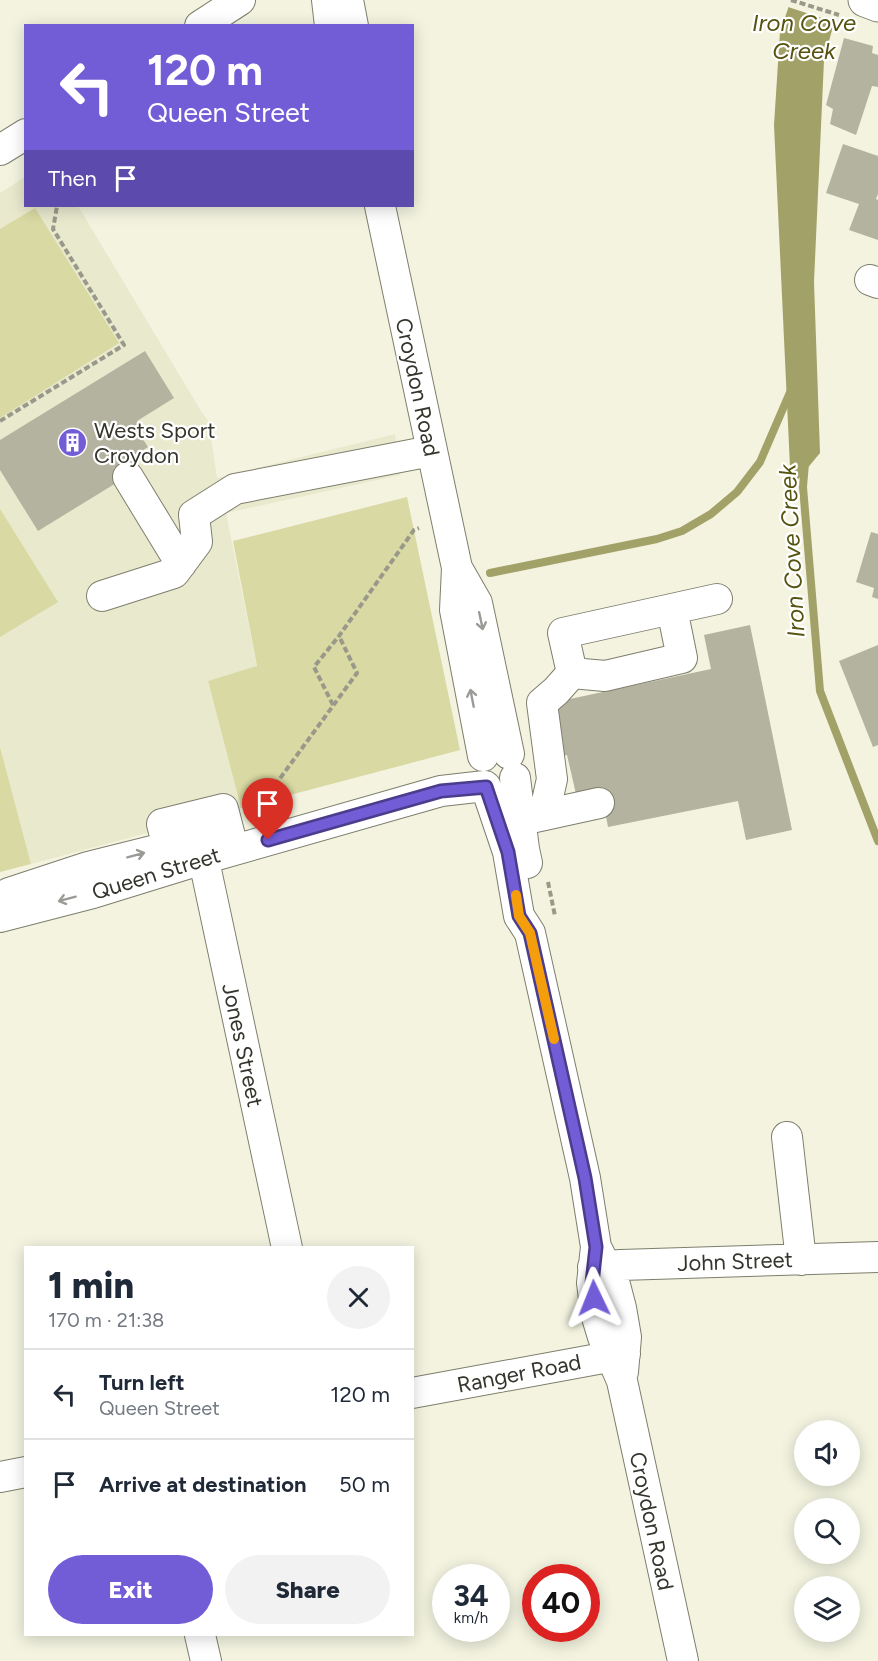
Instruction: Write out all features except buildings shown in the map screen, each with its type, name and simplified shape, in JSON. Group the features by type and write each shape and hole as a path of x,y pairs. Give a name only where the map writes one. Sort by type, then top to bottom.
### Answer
{"street":[{"path":"203,24 240,0"},
{"path":"327,0 330,24"},
{"path":"348,0 353,24"},
{"path":"0,150 24,135"},
{"name":"Croydon Road","path":"380,207 457,568 455,610 493,771 521,820 508,852 519,916 530,933 585,1178 598,1260 592,1283 596,1314 603,1337 619,1363 683,1661"},
{"path":"102,596 174,573 197,542 194,515 235,489 431,451"},
{"path":"128,477 181,564"},
{"path":"572,673 563,633 717,599"},
{"path":"572,673 605,676 682,658 672,609"},
{"path":"521,820 552,779 542,703 572,673"},
{"name":"Queen Street","path":"0,917 93,892 202,850 238,833 441,776 493,771"},
{"name":"Queen Street","path":"0,898 88,867 168,847 202,850 441,791 493,771"},
{"path":"521,820 599,803"},
{"path":"168,847 162,824 223,809 238,833"},
{"name":"Jones Street","path":"202,850 287,1246"},
{"path":"787,1137 801,1260"},
{"name":"John Street","path":"598,1260 801,1260 878,1257"},
{"name":"Ranger Road","path":"414,1393 619,1363"},
{"path":"0,1477 24,1472"},
{"path":"200,1636 206,1661"}],"path":[{"path":"791,0 864,6"},
{"path":"0,421 124,345 53,229 57,207"},
{"path":"333,705 314,667 339,636 414,530 446,521"},
{"path":"238,833 239,814 257,809 357,673 339,636"}],"shaded area":[{"path":"24,178 24,207 79,207 209,422 217,478 395,434 400,475 226,513 257,667 208,682 241,808 31,864 0,747 0,193"}],"green space":[{"path":"35,208 119,343 0,418 0,229"},
{"path":"407,497 460,750 241,808 208,681 257,666 233,541"},
{"path":"0,509 58,602 0,637"},
{"path":"0,747 31,864 0,872"}],"water":[{"name":"Iron Cove Creek","path":"791,0 840,0 824,60 814,282 820,453 791,488 774,125 780,32"}],"pier":[{"path":"788,0 843,0 837,23 785,6"}],"waterway":[{"path":"490,573 657,539 682,531 711,514 737,492 760,462 791,390"},
{"name":"Iron Cove Creek","path":"805,463 803,487 820,691 878,841"}],"slow traffic":[{"path":"516,895 519,916 530,933 554,1039"}],"place":[{"name":"Wests Sport Croydon","path":"73,443"}],"route":[{"path":"268,840 441,791 486,787 508,852 519,916 530,933 585,1178 596,1247 592,1283 594,1298"}]}
